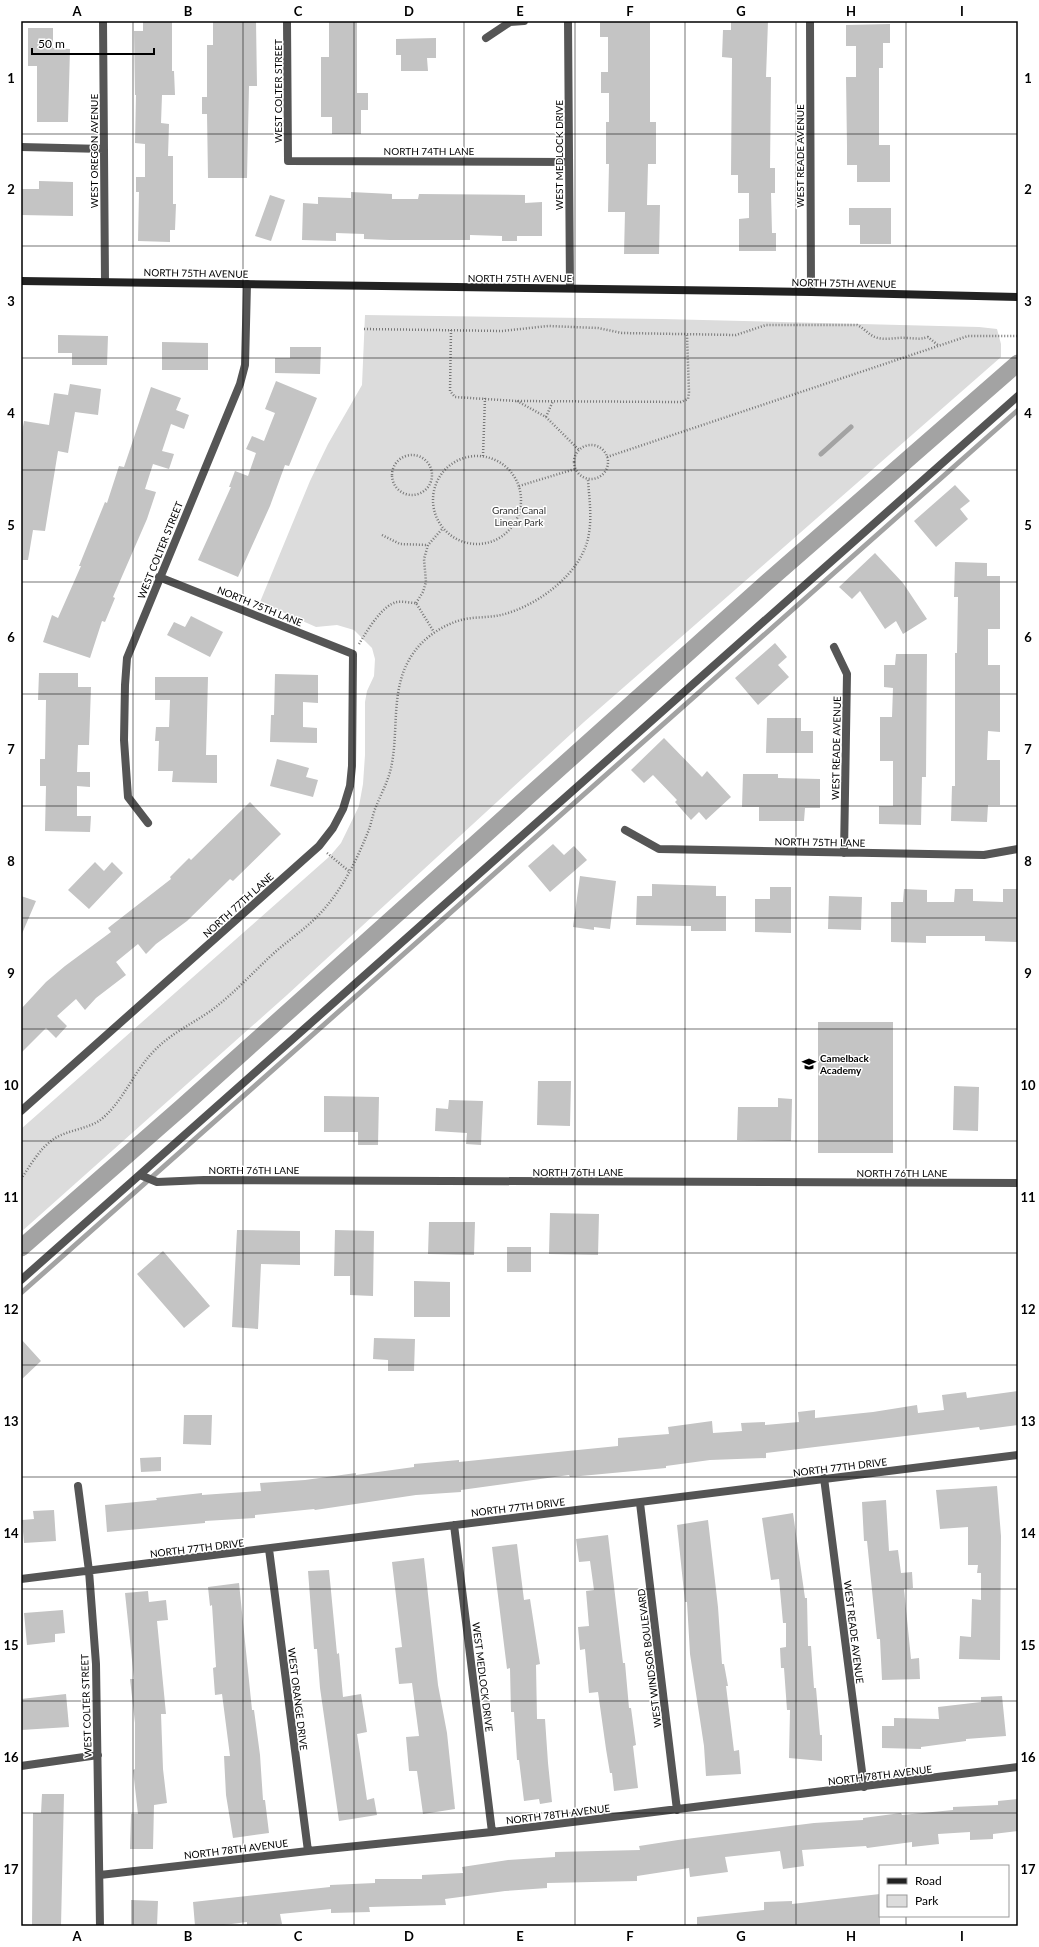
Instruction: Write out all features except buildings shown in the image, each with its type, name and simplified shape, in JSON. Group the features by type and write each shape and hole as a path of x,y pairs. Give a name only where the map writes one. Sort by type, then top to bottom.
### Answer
{"main road":[{"name":"NORTH 75TH AVENUE","path":"21,281 570,288 1018,297"}],"street":[{"name":"WEST OREGON AVENUE","path":"103,21 105,282"},
{"name":"WEST COLTER STREET","path":"287,21 288,161"},
{"path":"486,38 510,22 524,21"},
{"name":"WEST MEDLOCK DRIVE","path":"568,21 570,288"},
{"name":"WEST READE AVENUE","path":"810,21 811,292"},
{"path":"21,148 104,149"},
{"name":"NORTH 74TH LANE","path":"288,161 569,162"},
{"name":"WEST COLTER STREET","path":"148,823 128,797 124,740 127,658 159,577 240,384 245,365 247,284"},
{"path":"21,1280 143,1176 1018,396"},
{"name":"NORTH 75TH LANE","path":"159,577 353,654"},
{"name":"WEST READE AVENUE","path":"834,647 847,674 844,853"},
{"name":"NORTH 77TH LANE","path":"21,1111 319,846 333,828 343,809 350,786 352,766 353,654"},
{"name":"NORTH 75TH LANE","path":"625,830 658,849 984,855 1018,850"},
{"name":"NORTH 76TH LANE","path":"143,1176 157,1182 212,1180 1018,1183"},
{"name":"NORTH 77TH DRIVE","path":"21,1579 640,1503 824,1478 1018,1456"},
{"name":"WEST READE AVENUE","path":"824,1478 864,1787"},
{"name":"WEST COLTER STREET","path":"78,1486 89,1571 96,1664 100,1926"},
{"name":"WEST WINDSOR BOULEVARD","path":"640,1503 677,1810"},
{"name":"WEST MEDLOCK DRIVE","path":"454,1525 492,1832"},
{"name":"WEST ORANGE DRIVE","path":"269,1549 308,1851"},
{"path":"21,1766 98,1755"},
{"name":"NORTH 78TH AVENUE","path":"100,1875 492,1832 1018,1767"}],"path":[{"path":"364,329 502,331 548,326 598,328 622,333 687,336 736,335 766,325 857,325 874,337 882,339 906,338 917,340 928,337 938,346"},
{"path":"451,330 450,391 455,397 516,401 553,400 681,402 688,399 689,392 687,336"},
{"path":"607,457 968,336 1016,336"},
{"path":"483,456 485,398"},
{"path":"546,417 553,400"},
{"path":"516,401 546,417 578,450"},
{"path":"595,445 605,452 607,457 607,469 599,477 594,479 582,477 575,468 574,459 578,450 584,447 595,445"},
{"path":"416,455 428,461 432,467 432,480 426,490 420,494 412,495 403,493 393,480 393,468 403,457 416,455"},
{"path":"483,456 505,466 511,472 519,486 521,505 518,518 511,529 500,538 484,544 473,544 462,542 443,528 434,505 434,492 443,472 457,461 466,458 483,456"},
{"path":"519,486 575,468"},
{"path":"432,480 438,482"},
{"path":"416,604 423,592 426,582 424,559 428,545 443,528"},
{"path":"382,536 400,544 428,545"},
{"path":"353,654 368,630 388,606 397,602 416,604"},
{"path":"416,604 434,632"},
{"path":"319,846 350,872"}],"green space":[{"name":"Grand Canal Linear Park","path":"365,315 662,319 979,327 997,329 1001,344 1001,357 584,722 287,995 21,1232 21,1129 330,856 341,843 359,806 363,784 365,755 365,702 367,691 374,676 375,659 372,648 354,630 337,625 316,627 260,602 310,481 328,444 362,385"}],"waterway":[{"path":"21,1248 182,1107 766,583 1018,363"},
{"path":"21,1293 1018,410"},
{"path":"821,454 851,427"}],"place":[{"name":"Camelback Academy","path":"809,1064"}]}
